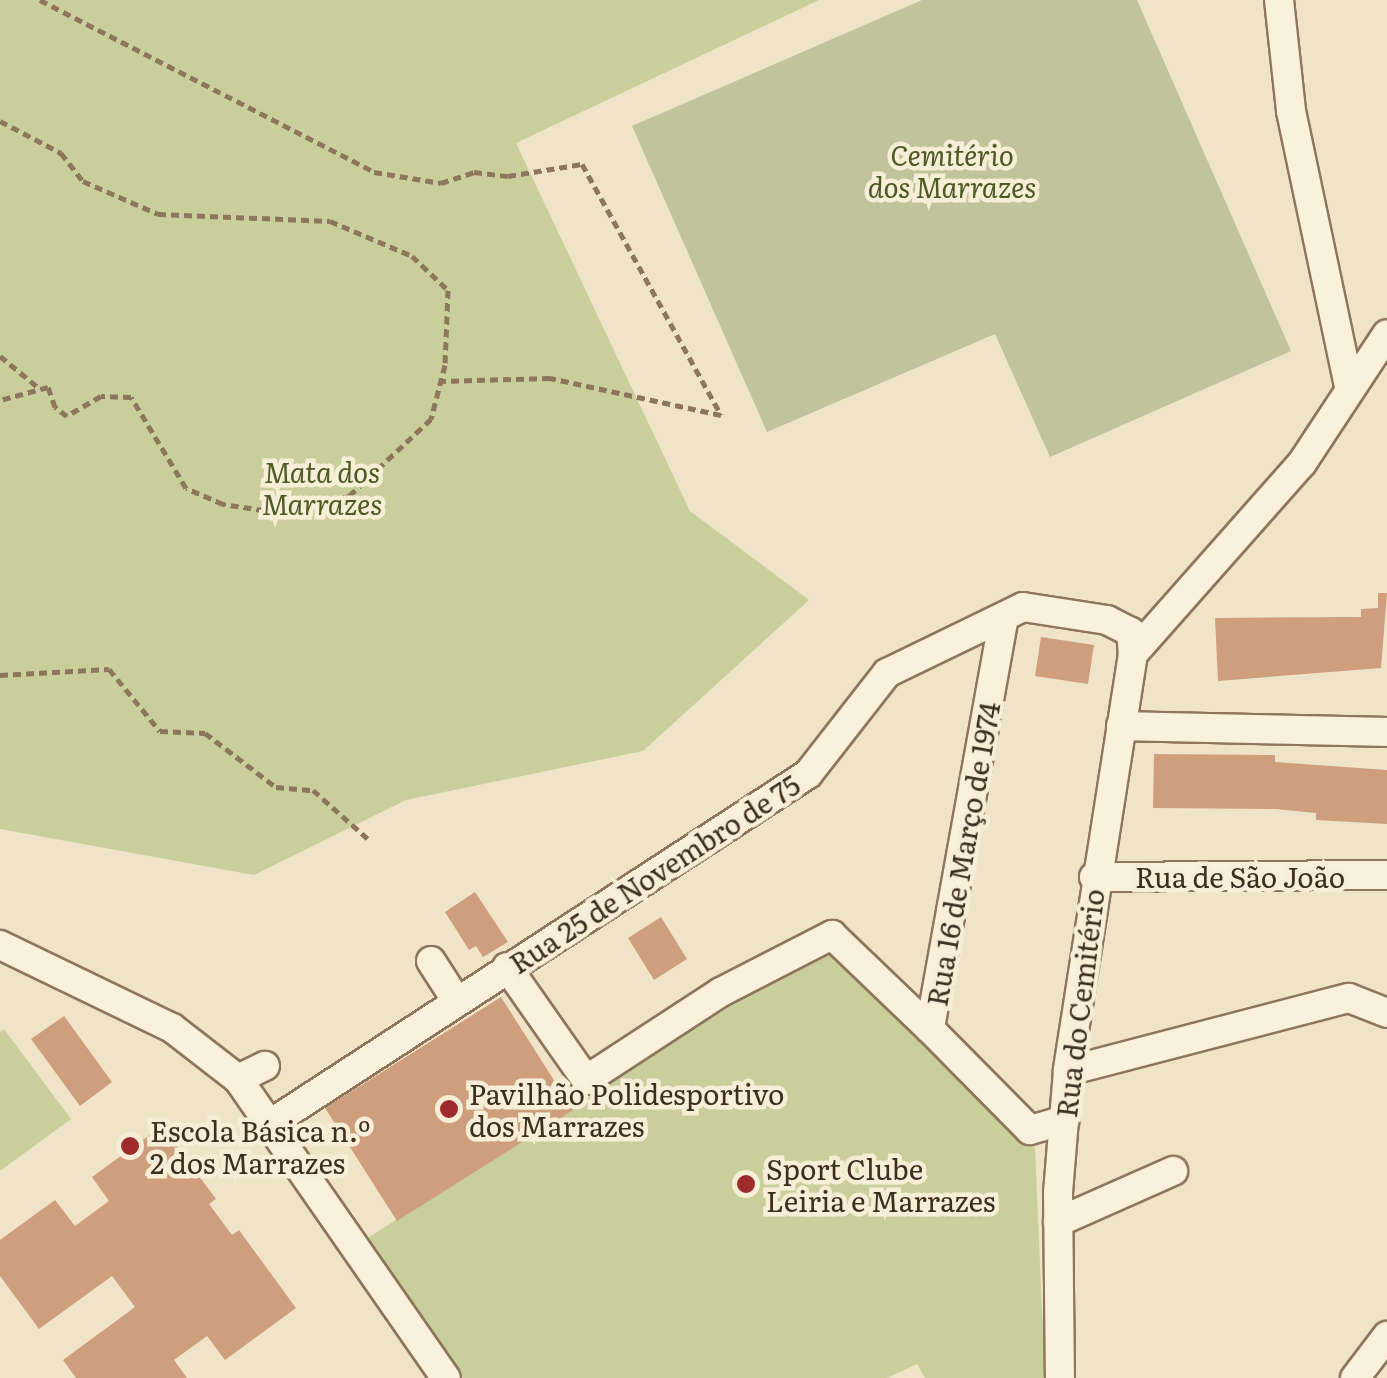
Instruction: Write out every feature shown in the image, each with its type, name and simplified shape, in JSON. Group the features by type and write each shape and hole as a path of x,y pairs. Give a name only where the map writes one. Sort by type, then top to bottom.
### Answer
{"street":[{"path":"1280,0 1291,111 1349,387"},
{"path":"1132,643 1302,464 1387,334"},
{"name":"Rua 25 de Novembro de 75","path":"273,1122 808,774 887,673 1003,622 1023,607 1107,620 1132,643"},
{"name":"Rua 16 de Março de 1974","path":"1003,622 930,1030 1030,1130 1065,1120"},
{"name":"Rua do Cemitério","path":"1060,1378 1058,1222 1068,1071 1132,643"},
{"path":"1121,726 1387,732"},
{"name":"Rua de São João","path":"1094,877 1387,875"},
{"path":"507,967 586,1080 721,992 832,935 930,1030"},
{"path":"0,945 172,1028 238,1079 273,1122 446,1378"},
{"path":"431,961 456,1000"},
{"path":"1068,1071 1349,998 1387,1013"},
{"path":"238,1079 266,1066"},
{"path":"1058,1222 1173,1170"},
{"path":"1356,1378 1387,1336"}],"path":[{"path":"40,0 374,172 441,183 474,172 508,176 582,164 721,415 550,378 441,381"},
{"path":"0,120 61,153 83,182 158,214 330,222 412,256 448,290 441,381 431,419 349,496 290,514 223,504 186,488 131,397 102,396 67,416 54,407 48,387 0,400"},
{"path":"0,356 39,388"},
{"path":"0,675 108,670 160,731 205,733 276,787 313,790 368,839"}],"green space":[{"name":"Mata dos Marrazes","path":"0,0 819,0 516,143 690,511 809,600 643,751 406,800 254,875 0,829"},
{"name":"Cemitério dos Marrazes","path":"922,0 1137,0 1291,351 1050,457 995,334 767,432 632,126"},
{"name":"Sport Clube Leiria e Marrazes","path":"826,945 1035,1148 1045,1378 925,1378 917,1364 887,1378 463,1378 363,1241"},
{"path":"4,1029 71,1119 0,1171 0,1032"}],"building":[{"path":"1378,593 1387,593 1381,668 1218,681 1215,618 1361,617 1361,609 1378,608"},
{"path":"1041,637 1094,645 1088,684 1035,676"},
{"path":"1154,754 1275,755 1275,762 1387,770 1387,824 1316,820 1316,813 1275,809 1153,808"},
{"path":"475,892 508,942 483,957 476,946 469,950 445,912"},
{"path":"661,917 687,959 654,980 628,938"},
{"name":"Pavilhão Polidesportivo dos Marrazes","path":"501,997 573,1110 397,1221 325,1108"},
{"path":"64,1016 112,1082 80,1106 31,1039"},
{"path":"162,1126 216,1199 209,1204 232,1235 239,1230 296,1308 225,1360 207,1336 174,1360 187,1378 76,1378 63,1360 135,1307 112,1276 39,1329 0,1276 0,1240 55,1200 75,1226 109,1201 92,1177"}],"place":[{"name":"Pavilhão Polidesportivo dos Marrazes","path":"449,1109"},
{"name":"Escola Básica n.º 2 dos Marrazes","path":"130,1146"},
{"name":"Sport Clube Leiria e Marrazes","path":"746,1184"}]}
